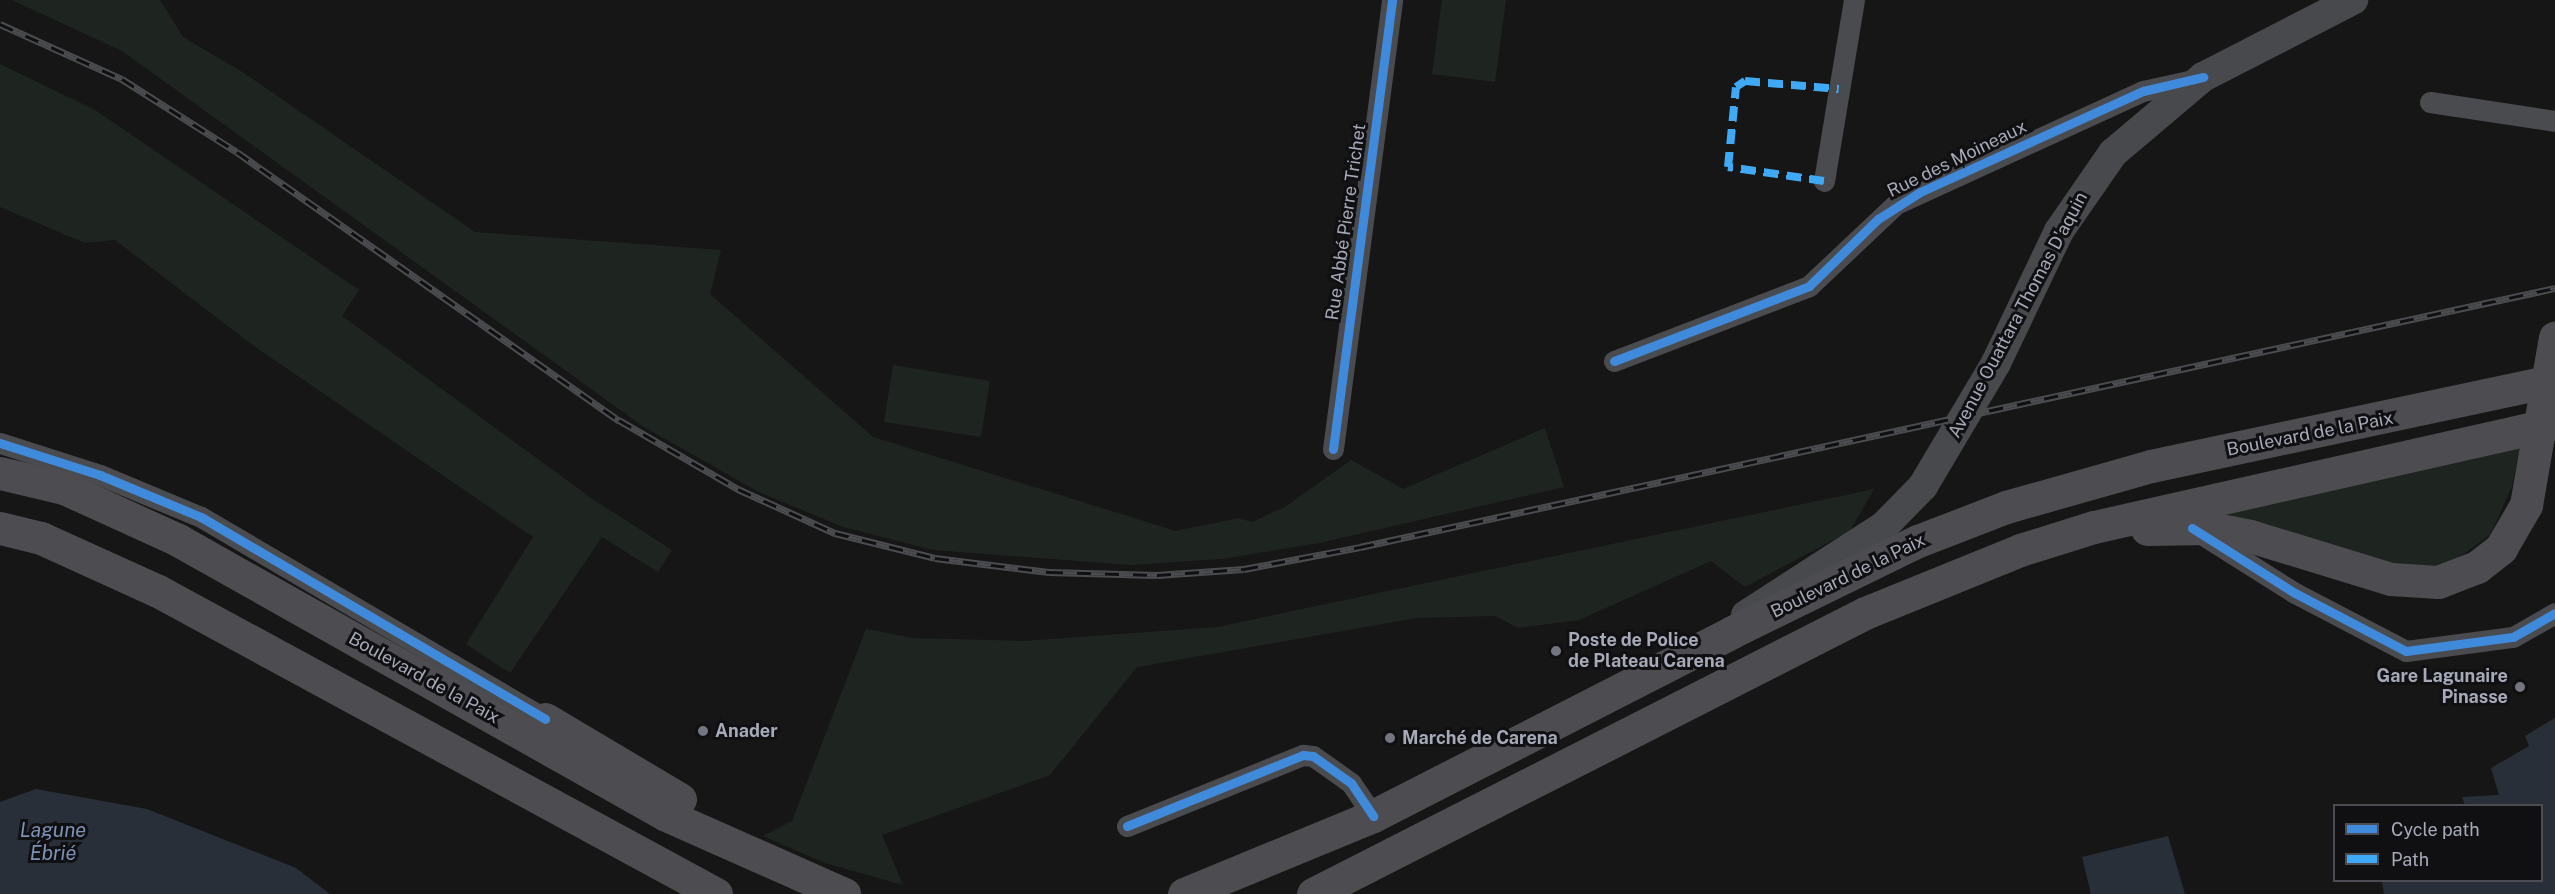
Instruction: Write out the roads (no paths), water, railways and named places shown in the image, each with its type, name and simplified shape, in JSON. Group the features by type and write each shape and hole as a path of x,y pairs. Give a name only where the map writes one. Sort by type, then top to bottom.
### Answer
{"main road":[{"name":"Avenue Ouattara Thomas D'aquin","path":"1732,632 1773,594 1884,526 1923,486 1996,363 2086,188 2113,153 2203,77 2353,0"},
{"path":"2094,527 2192,528 2250,536 2391,579 2438,582 2477,567 2502,548 2526,505 2555,337"},
{"name":"Boulevard de la Paix","path":"1184,894 1373,816 1732,632 1918,541 2006,507 2151,466 2555,380"},
{"path":"1313,894 1865,614 2020,550 2094,527 2555,423"},
{"name":"Boulevard de la Paix","path":"0,473 64,488 178,540 666,816 844,894"},
{"path":"0,528 41,538 158,591 716,894"},
{"path":"0,538 41,538"},
{"path":"545,719 692,807 718,838"}],"street":[{"name":"Rue Abbé Pierre Trichet","path":"1333,449 1392,0"},
{"path":"1824,182 1854,0"},
{"name":"Rue des Moineaux","path":"1614,361 1809,286 1878,219 1912,196 2143,92 2203,77"},
{"path":"2430,102 2555,122"},
{"path":"0,443 100,475 201,517 545,719"},
{"path":"2192,528 2295,593 2406,651 2513,637 2555,613"},
{"path":"1127,826 1303,755 1313,756 1351,783 1373,816"}],"water":[{"path":"2555,718 2555,894 2384,894 2382,882 2543,882 2543,804 2465,804 2462,797 2499,795 2491,768 2529,746 2525,736"},
{"name":"Lagune Ébrié","path":"36,789 147,809 296,868 330,894 0,894 0,802"},
{"path":"2168,836 2185,894 2091,894 2082,857"}],"railway":[{"path":"0,24 122,79 237,152 619,420 738,489 835,533 935,558 1049,572 1157,575 1244,569 1360,547 2555,288"}],"place":[{"name":"Poste de Police de Plateau Carena","path":"1556,651"},
{"name":"Gare Lagunaire Pinasse","path":"2520,687"},
{"name":"Anader","path":"703,731"},
{"name":"Marché de Carena","path":"1390,738"}]}
